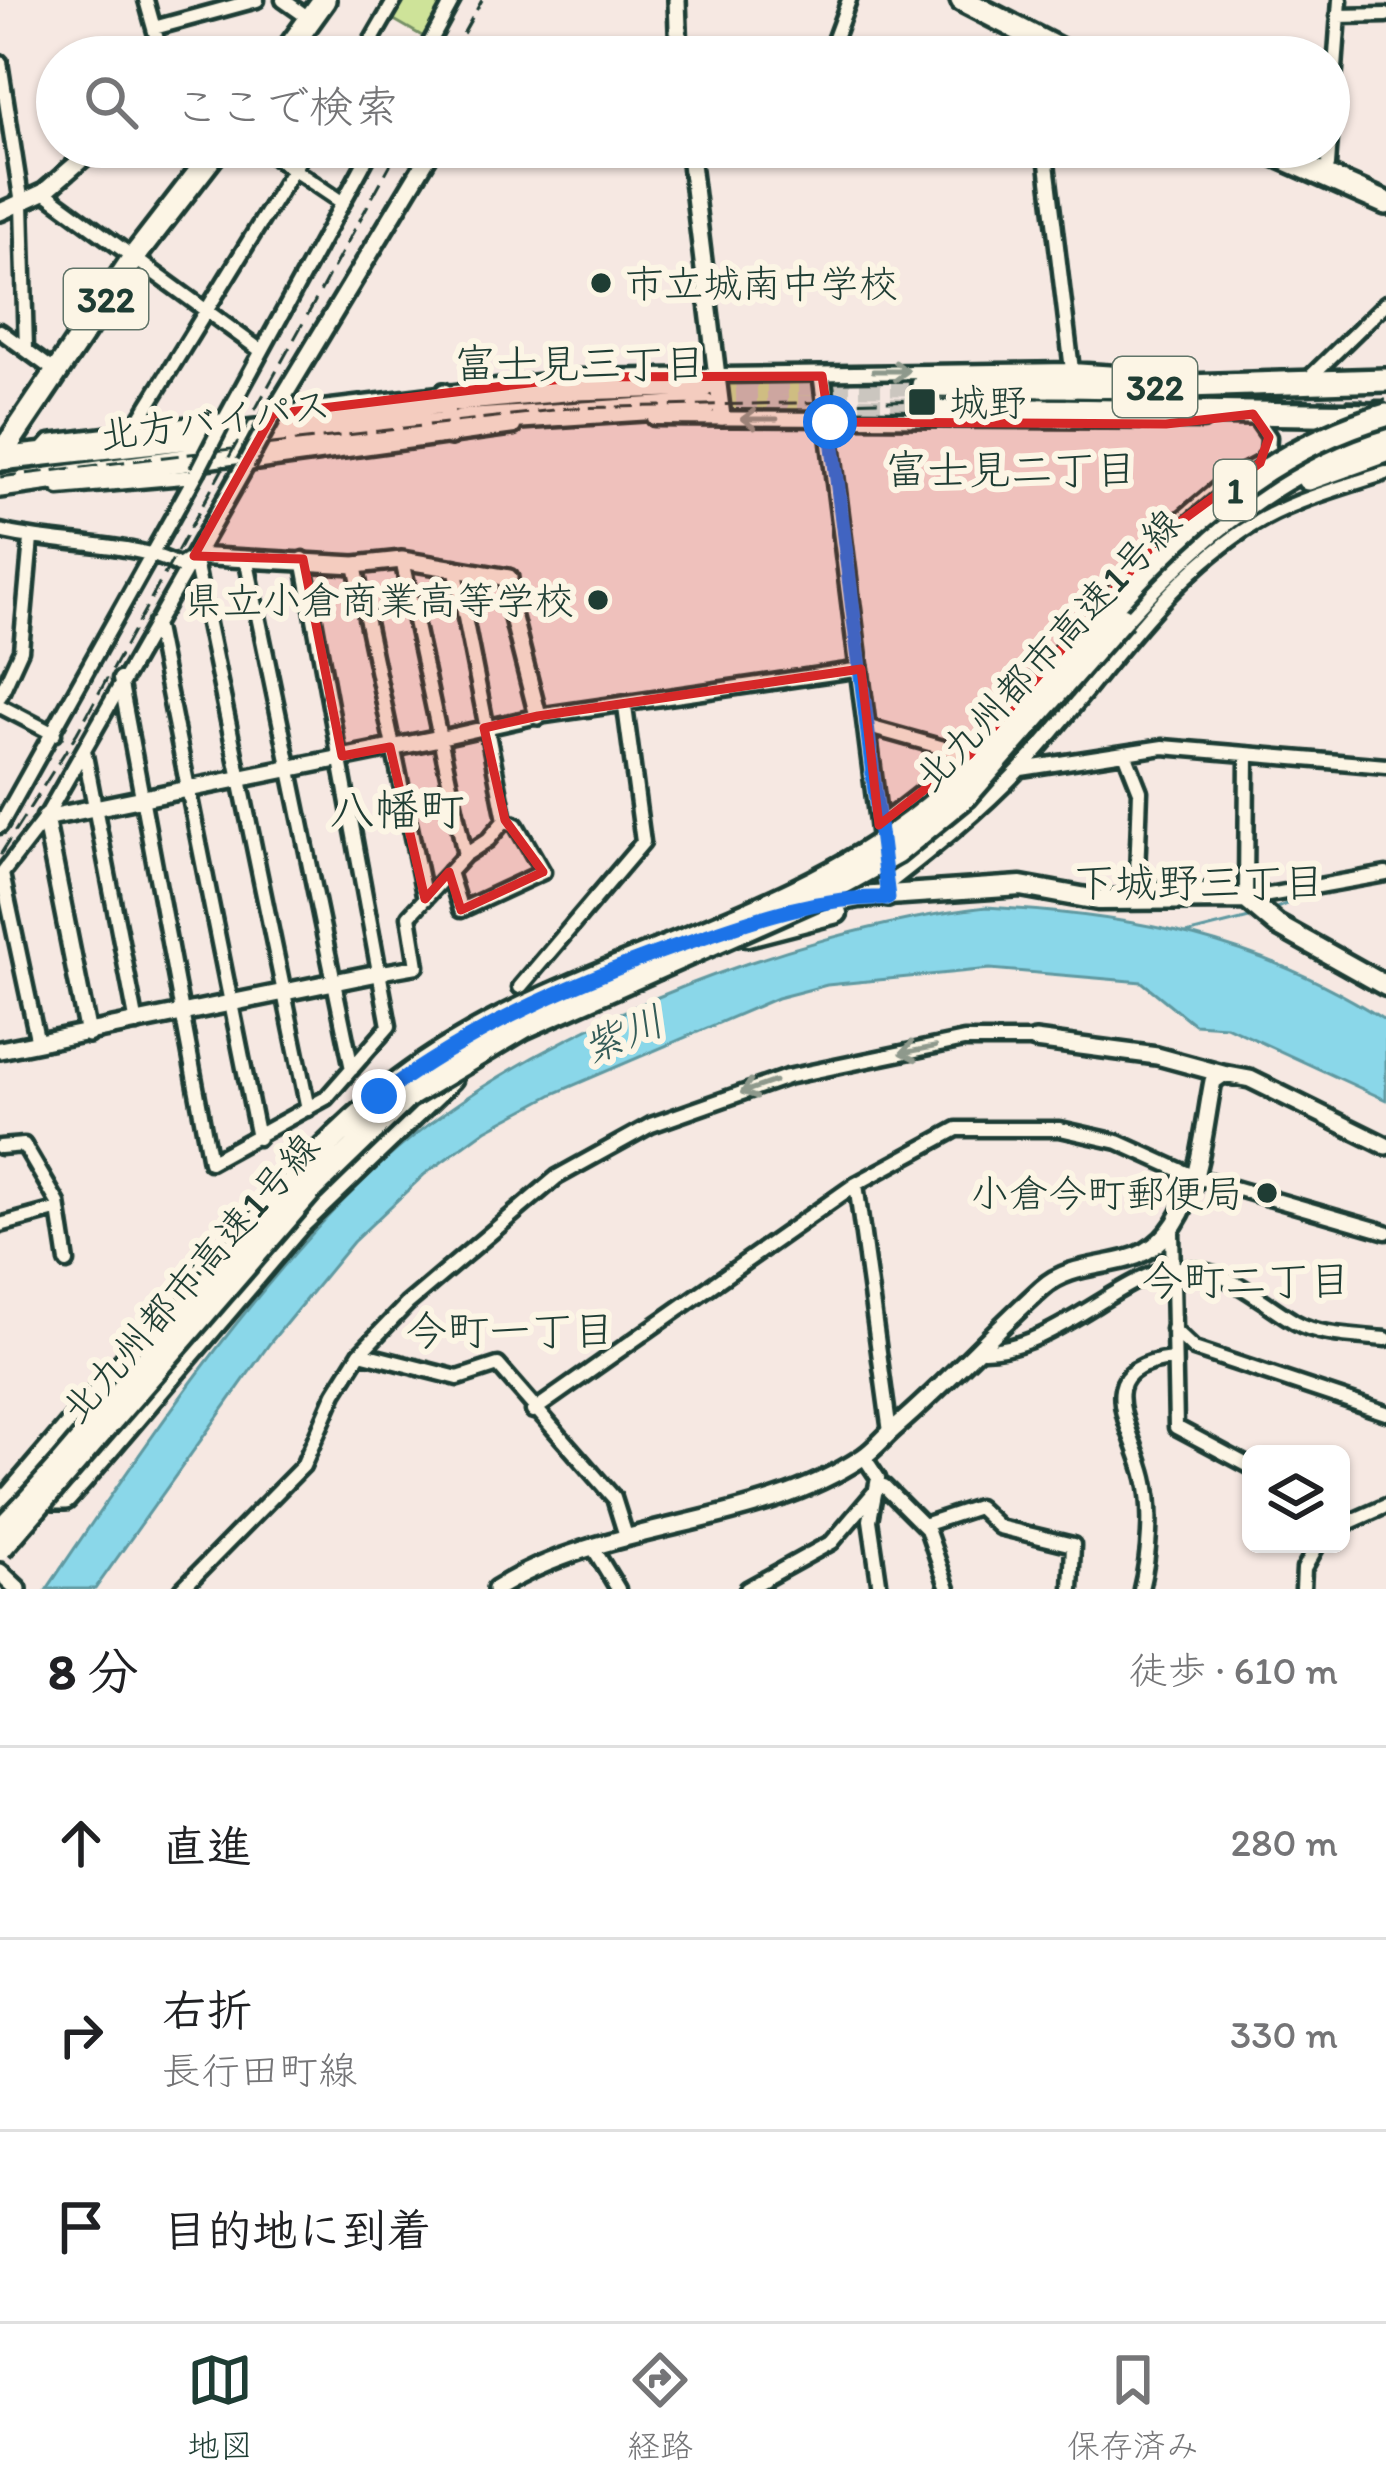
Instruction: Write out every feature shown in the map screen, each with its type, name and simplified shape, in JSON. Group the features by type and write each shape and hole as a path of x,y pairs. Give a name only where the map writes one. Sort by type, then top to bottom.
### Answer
{"highway":[{"path":"298,36 324,0"},
{"path":"962,0 1032,36"},
{"name":"322","path":"0,458 134,257 203,168"},
{"path":"1302,168 1386,203"},
{"name":"322","path":"1386,380 1246,381 923,396 1253,414 1386,412"},
{"name":"北方バイパス","path":"0,458 448,413 713,396"},
{"name":"北九州都市高速1号線","path":"0,1526 330,1144 399,1082 798,889 887,839 955,784 1167,545 1265,469 1386,412"},
{"name":"北方バイパス","path":"0,486 448,413"},
{"name":"北九州都市高速1号線","path":"0,1551 340,1157 407,1097 480,1042 821,896 896,853 966,796 1177,559 1239,506 1310,463 1386,432"},
{"path":"1122,619 1243,511 1286,488 1386,451"},
{"path":"0,1509 289,1170 334,1127 407,1070 480,1042"},
{"path":"53,1498 65,1498 191,1356 298,1225 480,1042"}],"main road":[{"path":"0,1526 297,1176 379,1096 435,1055 601,972 765,916 888,891 1021,886 1098,900 1246,899 1276,925 1386,986"},
{"path":"0,1551 53,1498 285,1224 415,1095 506,1036 618,982 888,891"}],"street":[{"path":"146,0 156,36"},
{"path":"154,28 257,0"},
{"path":"283,0 310,19"},
{"path":"374,36 395,0"},
{"path":"433,36 453,0"},
{"path":"677,0 678,36"},
{"path":"835,36 848,0"},
{"path":"1338,36 1340,0"},
{"path":"1339,16 1386,15"},
{"path":"0,62 22,204 26,349"},
{"path":"0,212 44,192 72,168"},
{"path":"0,826 23,776 54,734 362,168"},
{"path":"38,1043 1,875 45,818 273,414 421,168"},
{"path":"691,168 713,396"},
{"path":"1046,168 1072,370"},
{"path":"1322,178 1327,168"},
{"path":"133,430 293,169 343,202"},
{"path":"44,192 260,350"},
{"path":"1307,380 1386,303"},
{"path":"0,331 56,372"},
{"path":"273,414 448,413 549,424 837,371 1072,370 1246,381"},
{"path":"822,376 888,891"},
{"path":"713,396 830,422 1166,424 1253,414 1269,437 1268,453 1162,536 969,755 879,824"},
{"path":"245,464 448,413"},
{"name":"322","path":"39,454 50,442 223,423"},
{"path":"888,891 1019,769 1160,603 1214,553 1296,502 1386,472"},
{"name":"322","path":"29,483 39,489 196,474"},
{"path":"0,532 159,554 179,566 194,556 355,565 402,560 508,578 509,602 538,716"},
{"path":"0,696 20,650 31,539"},
{"path":"194,556 308,1109"},
{"path":"246,558 352,1069"},
{"path":"120,680 186,1013 210,1162 326,1098 389,1026 383,972 303,559"},
{"path":"402,560 465,855"},
{"path":"355,565 425,899"},
{"path":"455,567 505,820"},
{"path":"155,622 258,1138"},
{"path":"45,818 538,716 861,670"},
{"path":"0,706 54,734"},
{"path":"520,987 643,842 625,707"},
{"path":"869,727 969,755"},
{"path":"1019,769 1163,747 1386,766"},
{"path":"83,749 137,1024"},
{"path":"1125,753 1140,791 1137,875 1142,887 1205,891 1205,900"},
{"path":"1247,755 1246,899 1386,874"},
{"path":"45,818 88,1034"},
{"path":"0,1050 417,966 409,916 505,820"},
{"path":"449,872 461,910 543,872 516,824 505,820"},
{"path":"182,1589 303,1466 335,1393 360,1353 407,1304 557,1177 651,1125 787,1077 964,1040 1036,1040 1157,1056 1250,1079 1386,1146"},
{"path":"1223,1074 1213,1081 1193,1176 1172,1231 1172,1359 1176,1427 1242,1461"},
{"path":"532,1411 856,1184 957,1129 1020,1126 1118,1142 1193,1176 1386,1232"},
{"path":"0,1148 24,1145 59,1209 68,1262"},
{"path":"856,1184 890,1432"},
{"path":"0,1225 59,1209"},
{"path":"496,1589 547,1560 626,1536 709,1521 864,1457 983,1350 1044,1285 1064,1273 1134,1258 1172,1231"},
{"path":"983,1350 1000,1350 1065,1325 1145,1278 1174,1268 1205,1270 1253,1289 1298,1324 1386,1339"},
{"path":"1172,1327 1194,1349 1386,1413"},
{"path":"360,1353 458,1378 498,1365 532,1411 614,1498 626,1536"},
{"path":"1141,1589 1147,1496 1123,1428 1124,1384 1130,1370 1142,1362 1172,1359"},
{"path":"864,1457 878,1478 870,1520 880,1589"},
{"path":"747,1589 832,1541 884,1486 923,1525 948,1589"},
{"path":"1350,1522 1386,1506"},
{"path":"923,1525 977,1507 999,1527 1072,1545 1071,1589"},
{"path":"592,1546 618,1589"},
{"path":"1303,1589 1304,1569 1313,1553"}],"highlighted area":[{"path":"822,376 829,422 1166,424 1253,414 1269,437 1260,463 1161,536 969,755 879,825 861,669 538,716 484,728 505,820 543,872 461,910 449,872 425,899 390,747 342,756 303,559 194,556 273,414 579,377"}],"green space":[{"path":"398,0 450,0 431,36 422,36 389,17"},
{"path":"731,380 812,380 820,411 732,414 725,389"}],"water":[{"name":"紫川","path":"986,907 1145,925 1243,951 1291,970 1386,1021 1386,1100 1226,1026 1194,1024 1142,982 990,969 827,985 777,998 553,1094 486,1130 425,1174 353,1242 270,1343 95,1589 47,1589 239,1320 325,1219 430,1123 577,1034 658,997 826,939"}],"waterway":[{"path":"1272,910 1300,898 1386,882"},
{"path":"1186,934 1257,916"}],"tunnel":[{"path":"705,385 923,385"},
{"path":"705,405 923,408"}],"railway":[{"path":"462,36 482,0"},
{"path":"0,855 77,733 388,168"},
{"path":"0,477 570,408 1017,398 1386,400"}],"place":[{"name":"市立城南中学校","path":"601,283"},
{"name":"城野","path":"922,402"},
{"name":"県立小倉商業高等学校","path":"598,600"},
{"name":"小倉今町郵便局","path":"1267,1193"}],"district":[{"name":"富士見三丁目","path":"580,363"},
{"name":"富士見二丁目","path":"1011,469"},
{"name":"八幡町","path":"397,809"},
{"name":"下城野三丁目","path":"1199,882"},
{"name":"今町二丁目","path":"1246,1280"},
{"name":"今町一丁目","path":"510,1330"}],"route":[{"path":"379,1096 481,1028 601,972 765,916 859,897 888,898 830,422"}]}
